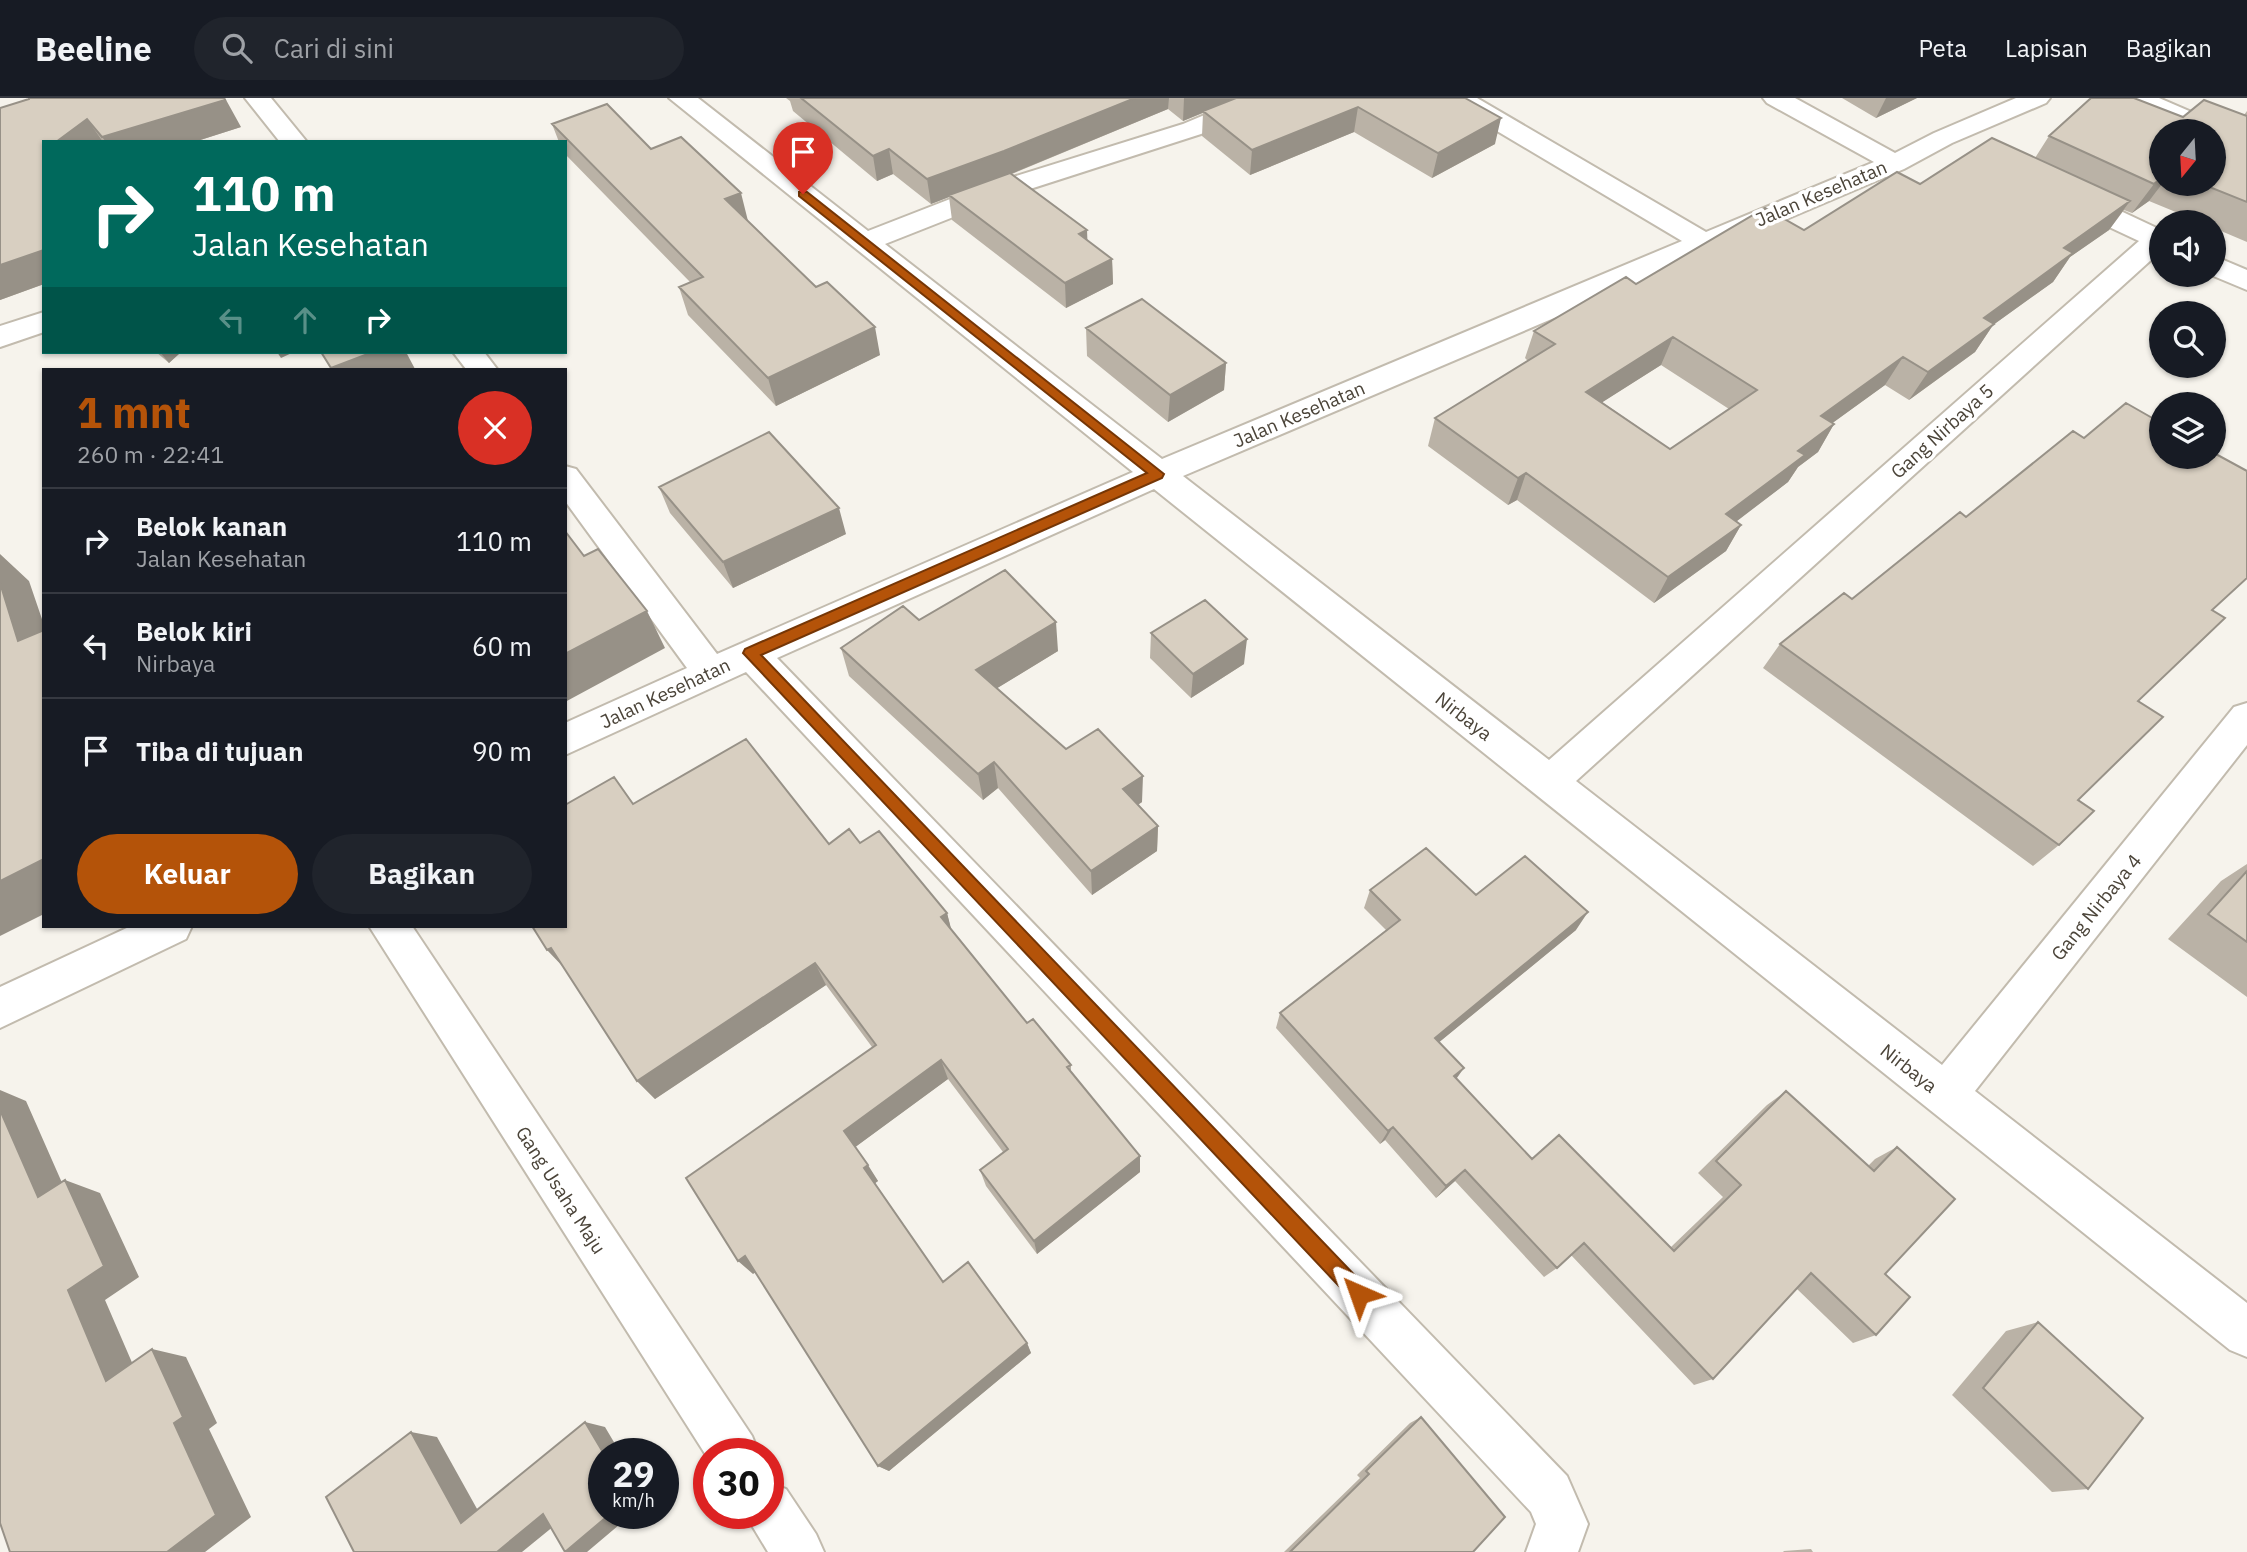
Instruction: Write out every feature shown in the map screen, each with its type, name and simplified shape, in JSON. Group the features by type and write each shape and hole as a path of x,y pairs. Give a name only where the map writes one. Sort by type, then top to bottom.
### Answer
{"street":[{"path":"258,98 292,140"},
{"name":"Nirbaya","path":"682,98 2247,1333"},
{"path":"864,242 990,193 1192,129 1229,104 1267,98"},
{"path":"1459,98 1703,242"},
{"path":"1776,98 1895,163"},
{"name":"Jalan Kesehatan","path":"567,739 750,653 1157,474 1895,163 1943,138 2036,98"},
{"path":"2138,98 2247,145"},
{"path":"1943,138 1981,156"},
{"name":"Gang Nirbaya 5","path":"2044,185 2149,234"},
{"name":"Gang Nirbaya 5","path":"1550,782 2149,249"},
{"path":"2226,271 2247,281"},
{"path":"0,338 42,322"},
{"path":"470,354 481,368"},
{"path":"567,480 710,672"},
{"path":"750,653 1549,1494 1562,1524 1552,1552"},
{"name":"Gang Nirbaya 4","path":"1944,1096 2247,718"},
{"path":"0,1008 168,928"},
{"name":"Gang Usaha Maju","path":"390,928 724,1438"},
{"path":"783,1529 798,1552"}],"building":[{"path":"801,98 1135,98 927,179 889,149 873,156"},
{"path":"1236,98 1465,98 1501,118 1438,153 1358,107 1252,150 1203,111"},
{"path":"2091,98 2134,98 2183,117 2204,100 2247,116 2247,202 2226,194 2226,119 2149,119 2149,182 2049,136"},
{"path":"29,99 225,100 102,137 87,119 59,140 42,140 42,251 0,265 0,108"},
{"path":"607,104 651,149 681,137 741,193 725,199 816,287 827,282 875,327 768,378 679,287 703,277 552,124"},
{"path":"1992,138 2130,201 2064,248 2073,253 1984,318 1994,324 1928,372 1903,357 1821,416 1834,424 1798,451 1805,455 1726,514 1741,525 1668,577 1526,473 1518,478 1435,418 1555,344 1534,331 1626,277 1636,284 1765,208 1804,230 1897,172 1920,184","holes":["1673,337 1757,390 1670,449 1586,392"]},
{"path":"1010,173 1087,230 1079,234 1112,259 1065,283 949,195"},
{"path":"1142,299 1226,363 1170,395 1086,328"},
{"path":"322,354 368,354 331,368"},
{"path":"2126,403 2149,416 2149,469 2226,469 2226,460 2247,471 2247,578 2212,610 2225,618 2138,701 2163,717 2078,800 2094,811 2059,845 1780,644 1844,593 1852,599 1960,512 1966,517 2073,431 2084,438"},
{"path":"769,432 839,508 723,562 659,487"},
{"path":"567,534 584,556 598,549 647,611 567,653"},
{"path":"1005,570 1056,622 976,670 1066,749 1098,729 1143,776 1123,789 1158,826 1091,871 994,762 978,774 841,648 903,606 919,620"},
{"path":"0,583 18,641 42,631 42,860 0,881"},
{"path":"1205,600 1247,639 1193,674 1151,633"},
{"path":"746,739 829,844 849,829 860,843 879,831 947,913 941,917 1027,1023 1033,1019 1071,1065 1067,1067 1140,1156 1034,1241 980,1170 1008,1149 941,1060 844,1131 868,1165 864,1168 943,1282 968,1262 1027,1343 878,1466 745,1256 738,1261 686,1178 876,1045 815,963 637,1081 551,948 547,950 533,928 567,928 567,804 614,777 633,804"},
{"path":"1426,848 1476,895 1525,856 1588,912 1435,1038 1464,1068 1454,1076 1532,1159 1559,1135 1674,1251 1741,1185 1716,1161 1786,1091 1874,1171 1897,1147 1955,1199 1885,1274 1910,1297 1876,1335 1811,1273 1713,1379 1584,1243 1557,1268 1465,1170 1446,1186 1393,1127 1388,1131 1280,1013 1400,920 1370,890"},
{"path":"2247,871 2247,942 2208,914"},
{"path":"0,1110 38,1197 65,1180 104,1266 68,1290 106,1381 152,1349 183,1417 174,1423 216,1515 167,1552 10,1552 0,1523"},
{"path":"2038,1322 2143,1418 2088,1489 1983,1388"},
{"path":"1421,1417 1505,1517 1473,1552 1290,1552 1369,1474 1366,1471"},
{"path":"585,1422 594,1438 588,1438 588,1529 592,1529 565,1552 543,1514 497,1552 354,1552 326,1497 411,1432 461,1523"}],"route":[{"path":"803,194 1157,474 750,653 1359,1294"}]}
